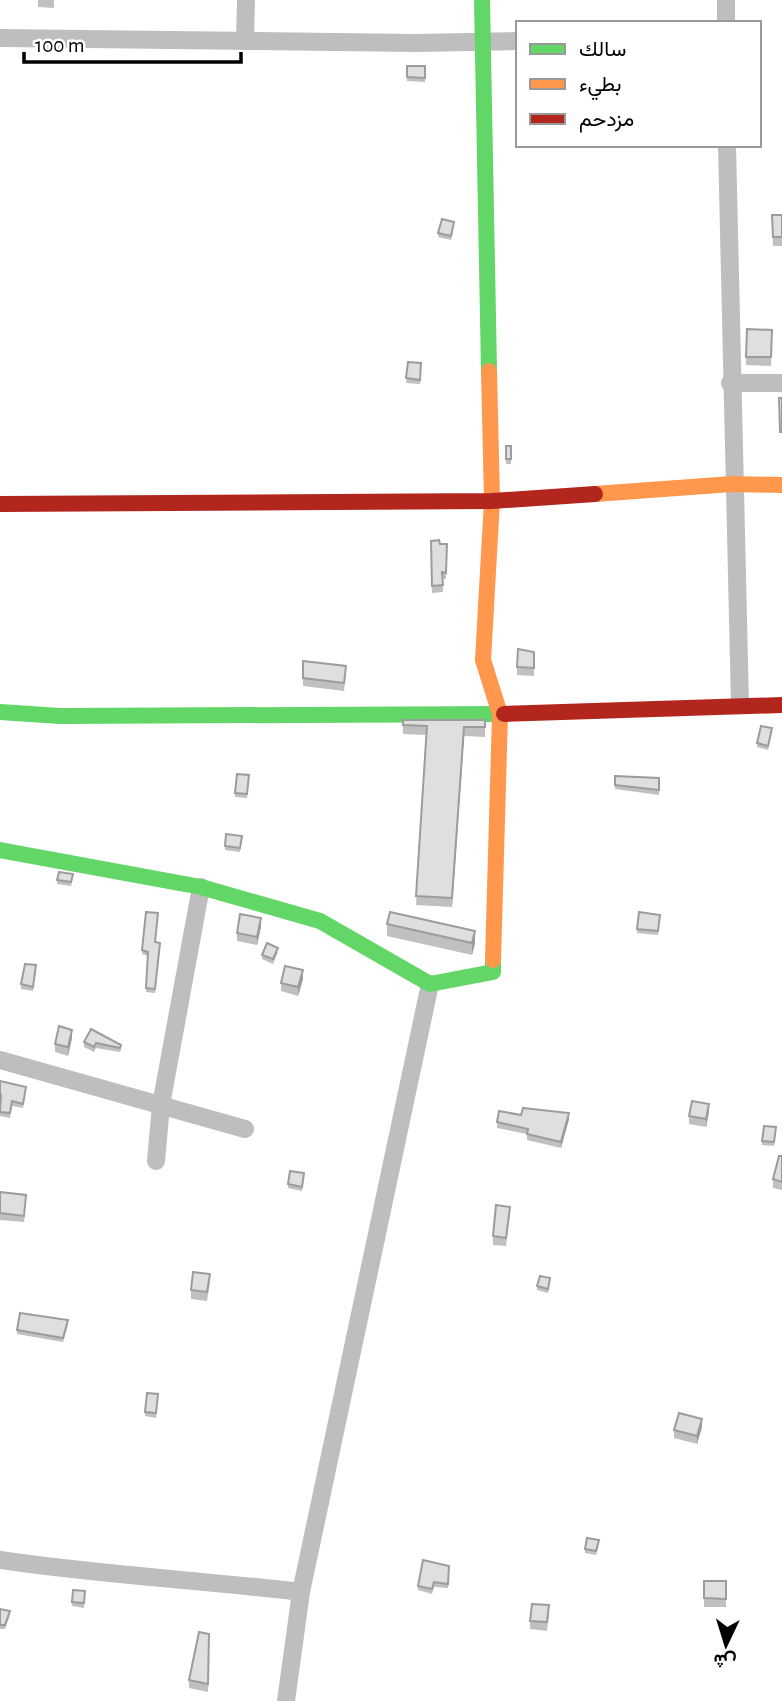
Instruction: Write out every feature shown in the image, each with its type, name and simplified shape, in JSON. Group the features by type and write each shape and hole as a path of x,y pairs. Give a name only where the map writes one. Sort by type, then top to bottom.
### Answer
{"street":[{"path":"245,40 246,0"},
{"path":"0,850 201,887 320,920 430,984 493,972 500,714 483,660 492,501 482,0"},
{"path":"726,0 726,21"},
{"path":"0,38 516,41"},
{"path":"727,147 732,484 740,705"},
{"path":"730,383 782,383"},
{"path":"0,504 492,501 732,484 782,485"},
{"path":"0,712 60,716 500,714 782,705"},
{"path":"156,1161 161,1105 201,887"},
{"path":"286,1701 300,1592 430,984"},
{"path":"0,1060 245,1129"},
{"path":"0,1560 131,1576 190,1578 300,1592"}],"building":[{"path":"407,66 425,66 425,78 407,77"},
{"path":"772,215 782,215 782,237 773,237"},
{"path":"442,219 454,222 451,236 438,233"},
{"path":"747,329 772,330 771,357 746,357"},
{"path":"408,362 421,363 420,380 406,378"},
{"path":"779,398 782,398 782,432 780,432"},
{"path":"506,446 511,446 511,459 506,459"},
{"path":"439,540 440,544 447,544 446,573 442,572 443,585 432,586 431,541"},
{"path":"518,649 534,652 534,668 517,667"},
{"path":"303,661 346,666 344,683 303,678"},
{"path":"403,720 485,720 485,727 464,727 452,898 416,896 427,726 403,725"},
{"path":"761,726 772,728 768,746 757,743"},
{"path":"237,774 249,775 247,794 235,793"},
{"path":"615,776 659,778 659,790 615,785"},
{"path":"226,834 242,836 240,848 225,846"},
{"path":"59,872 73,874 71,882 57,880"},
{"path":"146,912 158,913 155,942 160,943 155,989 146,988 148,952 142,950"},
{"path":"390,912 475,931 472,943 387,924"},
{"path":"639,912 660,915 658,931 637,929"},
{"path":"240,914 261,918 257,937 237,933"},
{"path":"267,943 278,948 273,959 262,955"},
{"path":"25,964 36,965 33,987 21,984"},
{"path":"285,966 303,970 298,987 281,983"},
{"path":"59,1026 72,1030 68,1047 55,1044"},
{"path":"91,1029 121,1045 120,1048 96,1043 94,1047 84,1042"},
{"path":"0,1081 26,1087 23,1104 12,1101 10,1113 0,1112"},
{"path":"692,1101 709,1104 706,1119 689,1116"},
{"path":"523,1108 569,1113 561,1142 527,1134 528,1129 497,1122 499,1111 521,1115"},
{"path":"764,1126 776,1127 774,1142 762,1141"},
{"path":"779,1156 782,1156 782,1182 773,1179"},
{"path":"290,1171 304,1173 302,1187 288,1184"},
{"path":"0,1192 26,1195 24,1216 0,1213"},
{"path":"496,1205 510,1207 506,1238 493,1236"},
{"path":"193,1272 210,1274 207,1292 191,1290"},
{"path":"540,1276 550,1278 548,1289 537,1286"},
{"path":"20,1313 68,1320 63,1338 17,1330"},
{"path":"147,1393 158,1394 156,1413 145,1412"},
{"path":"679,1413 702,1419 697,1436 674,1430"},
{"path":"587,1538 599,1540 596,1551 585,1549"},
{"path":"423,1560 449,1566 448,1584 434,1582 432,1589 418,1586"},
{"path":"704,1581 726,1581 726,1599 704,1598"},
{"path":"73,1590 85,1591 84,1603 72,1602"},
{"path":"532,1604 549,1605 547,1622 530,1621"},
{"path":"0,1609 10,1611 5,1625 0,1625"},
{"path":"199,1632 209,1634 208,1684 189,1680"}],"traffic: fast":[{"path":"482,0 489,371"},
{"path":"0,712 60,716 504,714"},
{"path":"0,850 201,887 320,921 430,984 493,972 493,960"}],"traffic: slow":[{"path":"489,371 492,501 483,660 500,714 493,960"},
{"path":"595,494 732,484 782,485"}],"traffic: jam":[{"path":"0,504 492,501 595,494"},
{"path":"504,714 782,705"}]}
